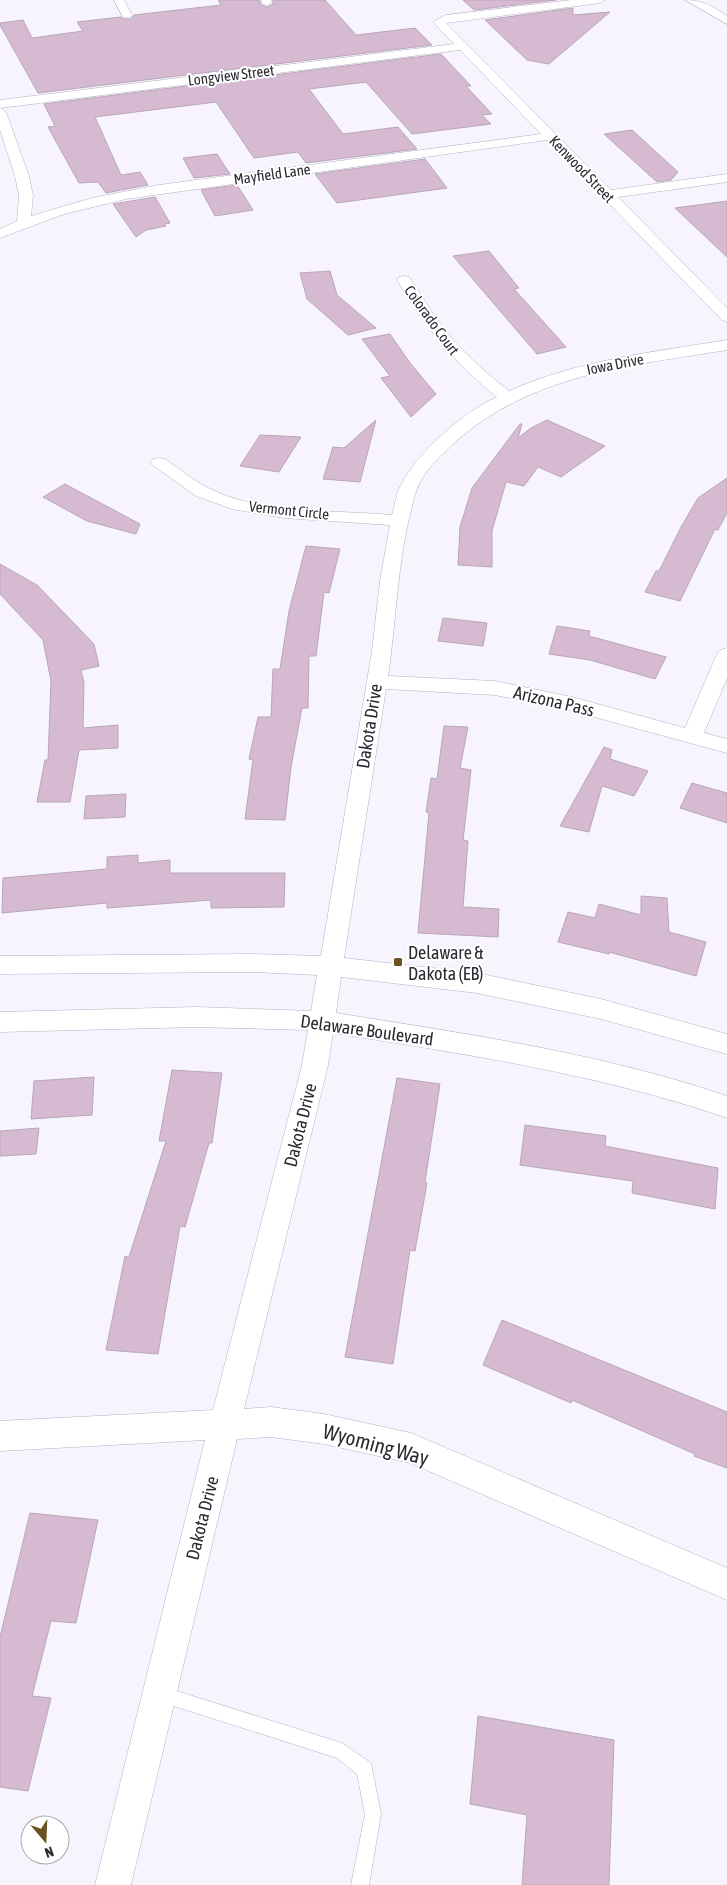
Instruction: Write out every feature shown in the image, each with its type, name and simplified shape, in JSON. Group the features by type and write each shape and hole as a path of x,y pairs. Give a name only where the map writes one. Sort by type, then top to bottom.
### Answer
{"street":[{"path":"118,0 127,15"},
{"name":"Kenwood Street","path":"600,0 441,20 439,22 727,317"},
{"path":"690,0 709,8 727,21"},
{"name":"Longview Street","path":"0,104 462,47"},
{"path":"0,112 6,144 22,176 26,196 24,224"},
{"name":"Mayfield Lane","path":"0,234 24,224 91,203 184,187 550,136"},
{"path":"606,195 727,178"},
{"name":"Colorado Court","path":"404,280 430,322 458,356 508,398"},
{"name":"Iowa Drive","path":"508,398 568,374 633,360 727,345"},
{"name":"Dakota Drive","path":"114,1885 159,1693 315,1065 376,682 388,591 400,521 409,487 430,457 453,432 508,398"},
{"name":"Vermont Circle","path":"159,463 203,493 218,499 268,510 400,521"},
{"path":"692,736 727,654"},
{"name":"Arizona Pass","path":"376,682 496,688 572,704 727,746"},
{"path":"0,965 252,964 330,966 477,983 601,1009 727,1044"},
{"name":"Delaware Boulevard","path":"0,1022 196,1017 322,1021 499,1049 682,1092 727,1107"},
{"name":"Wyoming Way","path":"0,1436 226,1424 280,1423 324,1429 411,1448 727,1584"}],"lane":[{"path":"159,1693 342,1751 365,1769 372,1814 360,1885"}],"building":[{"path":"218,0 259,0 261,5 267,7 273,4 273,0 325,0 356,35 415,28 432,45 38,93 0,25 0,23 23,20 32,38 83,31 77,22 121,17 123,19 131,19 134,15 221,5"},
{"path":"463,0 556,0 474,10"},
{"path":"573,8 573,15 610,12 549,64 527,60 485,20"},
{"path":"441,54 471,86 466,86 492,114 482,115 491,124 412,134 366,82 309,89 343,134 398,127 417,149 306,163 298,152 254,158 216,102 95,117 121,175 140,172 148,185 106,193 98,182 79,183 48,127 55,126 44,104"},
{"path":"632,130 678,172 671,180 657,182 604,134"},
{"path":"217,154 230,174 194,178 183,158"},
{"path":"425,159 447,188 337,203 315,174"},
{"path":"237,185 253,210 215,216 201,190"},
{"path":"155,197 170,223 164,224 166,226 146,230 136,237 113,204"},
{"path":"727,201 727,257 675,208"},
{"path":"489,251 519,288 514,289 566,347 537,354 453,256"},
{"path":"330,271 337,295 376,328 348,335 307,299 300,273"},
{"path":"390,334 410,363 436,394 411,417 381,378 390,376 362,339"},
{"path":"376,420 360,482 323,479 333,447 344,448"},
{"path":"547,420 605,446 561,477 538,467 524,486 506,482 492,531 492,567 458,565 460,527 472,488 520,424 522,424 518,438 531,428"},
{"path":"260,435 301,437 279,472 240,466"},
{"path":"727,478 727,513 718,530 715,529 680,601 645,592 656,571 659,571 698,498"},
{"path":"65,484 140,524 136,534 87,521 43,497"},
{"path":"306,546 340,549 329,593 324,592 316,656 309,656 308,708 302,708 291,767 285,820 245,819 253,760 249,759 258,717 271,717 273,669 280,669 289,611"},
{"path":"0,564 37,585 94,644 99,666 81,670 84,683 83,728 118,725 118,748 79,750 70,802 37,802 45,760 48,760 51,681 43,640 0,594"},
{"path":"443,618 487,623 483,646 438,641"},
{"path":"557,626 590,631 589,636 666,657 655,679 590,660 549,654"},
{"path":"444,726 468,727 460,768 471,770 463,840 468,841 463,907 499,909 498,937 418,933 429,813 426,812 431,778 437,779"},
{"path":"604,747 612,750 610,759 648,771 634,796 602,786 589,832 560,826"},
{"path":"692,783 727,793 727,823 680,808"},
{"path":"126,794 125,817 84,819 86,796"},
{"path":"138,855 138,863 170,860 170,873 285,873 284,907 211,908 211,900 107,908 107,903 2,913 3,878 107,869 107,857"},
{"path":"641,896 667,898 669,932 706,942 696,976 609,952 609,954 558,942 568,912 595,918 599,904 641,915"},
{"path":"172,1070 222,1073 212,1143 209,1143 185,1227 180,1226 158,1354 106,1350 125,1256 129,1257 166,1141 159,1141"},
{"path":"94,1077 92,1115 31,1119 34,1081"},
{"path":"397,1078 440,1084 425,1182 427,1183 415,1251 410,1250 393,1364 345,1357"},
{"path":"525,1125 606,1136 605,1146 718,1168 715,1209 632,1193 633,1181 520,1165"},
{"path":"39,1128 36,1154 0,1156 0,1131"},
{"path":"502,1320 727,1412 727,1468 694,1456 695,1454 572,1400 571,1403 483,1365"},
{"path":"30,1513 98,1520 76,1623 51,1621 32,1696 51,1698 28,1791 0,1787 0,1637"},
{"path":"478,1716 614,1740 609,1885 522,1885 527,1815 470,1804"}],"place":[{"name":"Delaware & Dakota (EB)","path":"398,962"}]}
